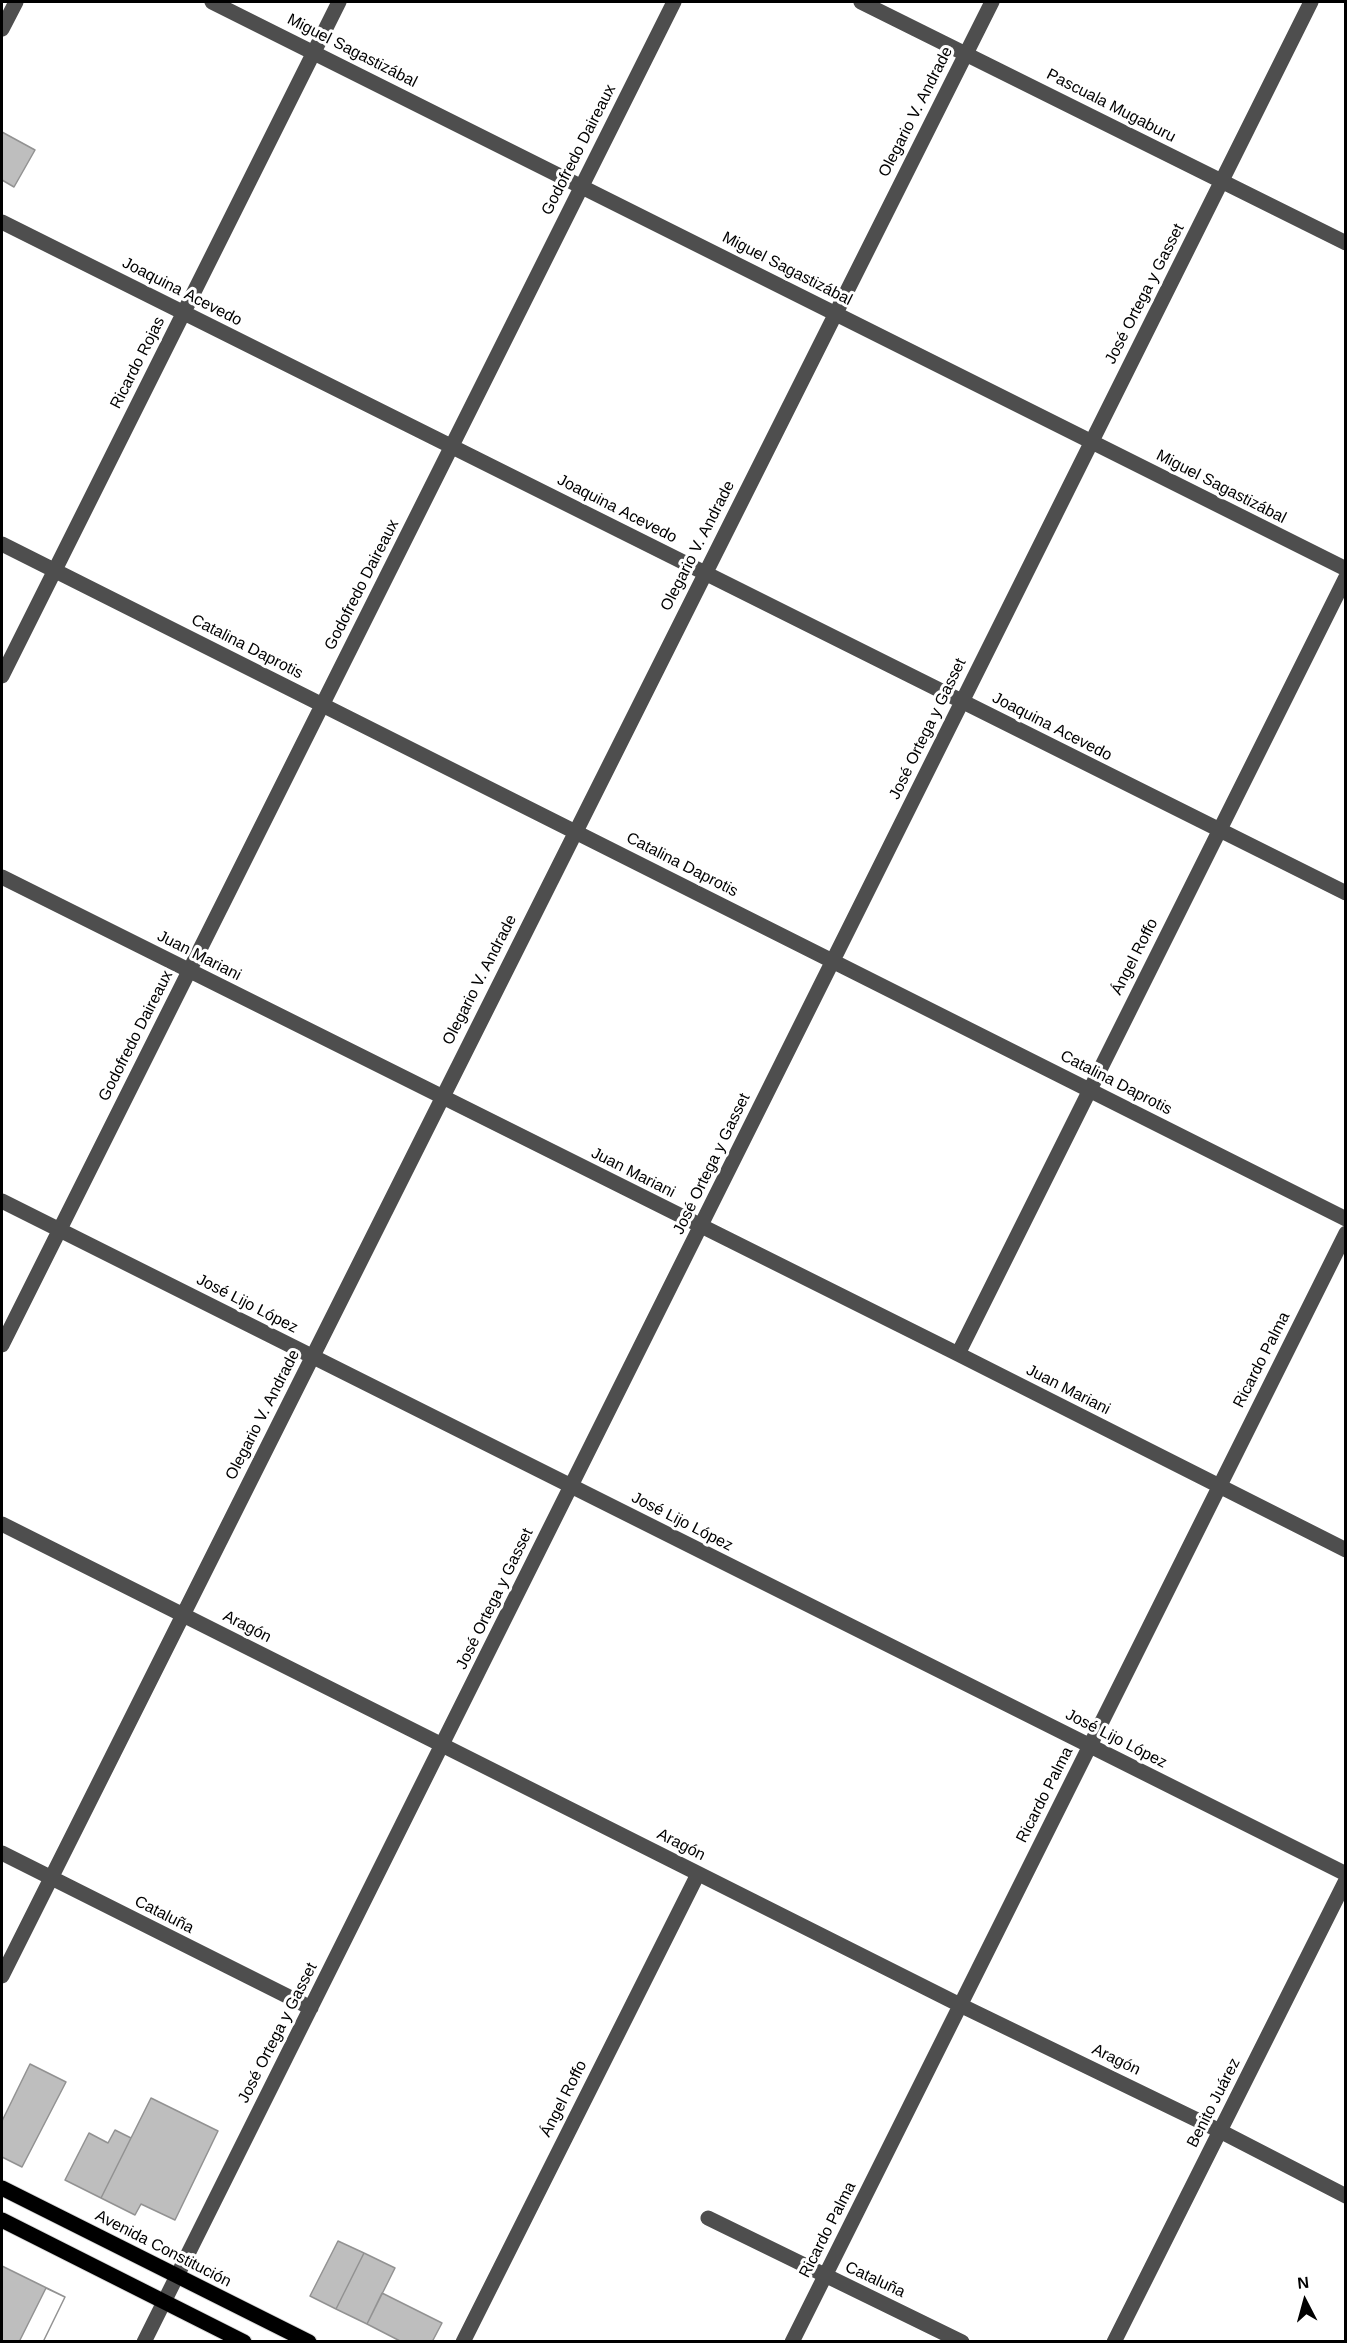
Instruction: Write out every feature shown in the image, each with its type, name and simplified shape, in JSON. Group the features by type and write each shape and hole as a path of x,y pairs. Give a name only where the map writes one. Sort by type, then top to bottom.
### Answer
{"main road":[{"name":"Avenida Constitución","path":"2,2188 309,2342"},
{"path":"2,2220 244,2342"}],"street":[{"path":"2,29 16,2"},
{"name":"Miguel Sagastizábal","path":"212,2 1346,569"},
{"name":"Ricardo Rojas","path":"2,676 339,2"},
{"name":"Godofredo Daireaux","path":"2,1346 674,2"},
{"name":"Pascuala Mugaburu","path":"861,2 1346,243"},
{"name":"Olegario V. Andrade","path":"2,1976 992,2"},
{"name":"José Ortega y Gasset","path":"144,2342 1311,2"},
{"name":"Joaquina Acevedo","path":"2,222 1346,893"},
{"name":"Catalina Daprotis","path":"2,544 1346,1219"},
{"name":"Ángel Roffo","path":"958,1354 1346,577"},
{"name":"Juan Mariani","path":"2,877 1346,1550"},
{"name":"José Lijo López","path":"2,1201 1346,1874"},
{"name":"Ricardo Palma","path":"792,2342 1346,1233"},
{"name":"Aragón","path":"2,1524 1346,2196"},
{"name":"Cataluña","path":"2,1853 311,2008"},
{"name":"Ángel Roffo","path":"463,2342 698,1874"},
{"name":"Benito Juárez","path":"1114,2342 1346,1880"},
{"name":"Cataluña","path":"708,2218 962,2342"}],"building":[{"path":"2,132 35,150 14,187 2,180"},
{"path":"30,2064 66,2082 22,2167 2,2157 2,2121"},
{"path":"151,2098 218,2131 175,2220 141,2204 135,2215 101,2198"},
{"path":"115,2130 131,2138 101,2198 65,2180 89,2133 108,2143"},
{"path":"338,2241 364,2253 336,2309 310,2296"},
{"path":"364,2253 395,2268 367,2324 336,2309"},
{"path":"2,2266 65,2297 43,2342 2,2342"},
{"path":"46,2288 65,2297 43,2342 19,2342"},
{"path":"382,2293 442,2323 432,2342 402,2342 367,2324"}]}
